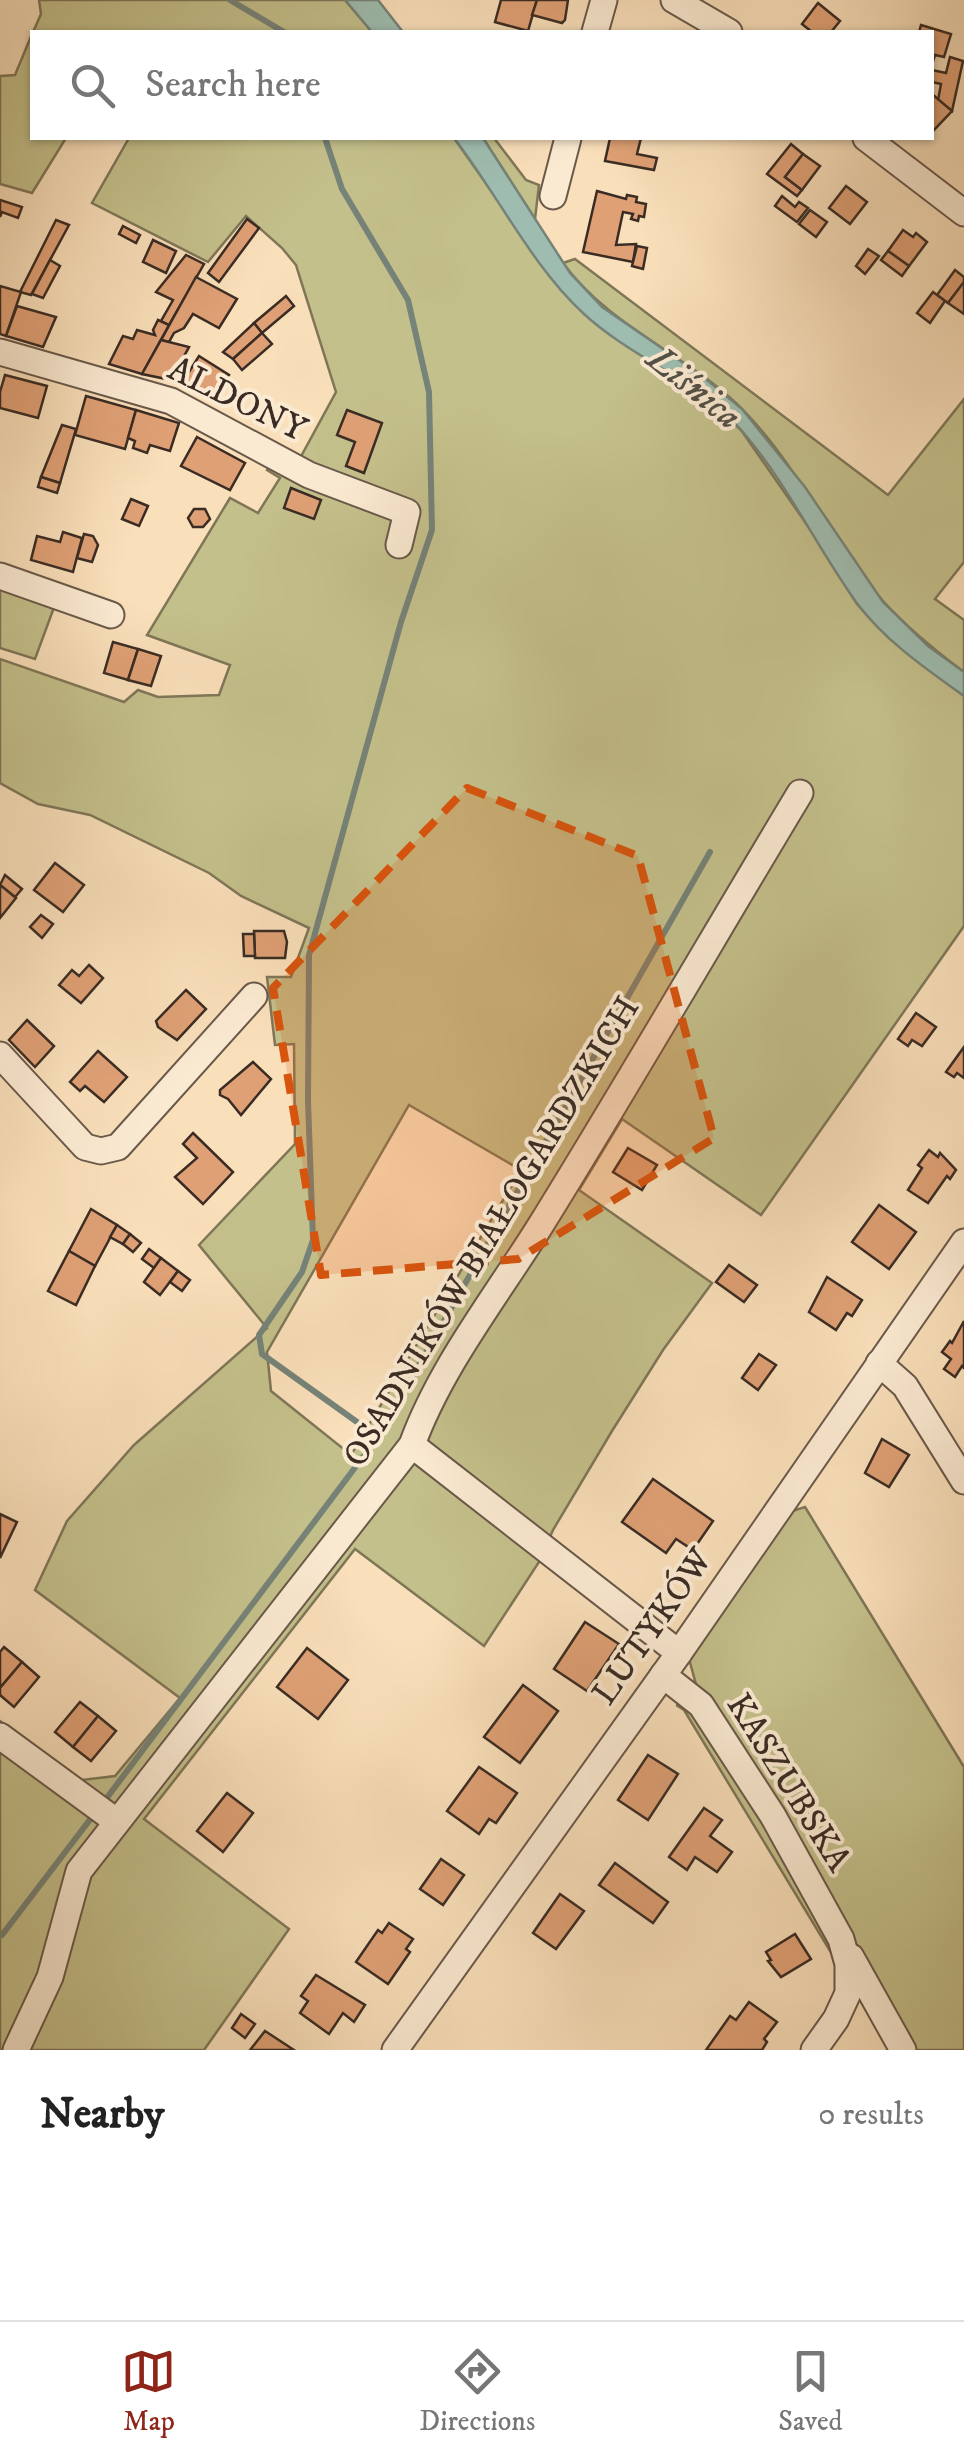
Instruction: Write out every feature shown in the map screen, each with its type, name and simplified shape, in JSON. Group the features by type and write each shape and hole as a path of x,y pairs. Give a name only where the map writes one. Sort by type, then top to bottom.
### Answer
{"street":[{"path":"596,30 604,0"},
{"path":"674,0 726,30"},
{"path":"553,196 567,140"},
{"path":"869,140 964,213"},
{"name":"ALDONY","path":"0,352 170,401 309,475 407,512 400,545"},
{"path":"0,576 110,615"},
{"name":"OSADNIKÓW BIAŁOGARDZKICH","path":"16,2050 50,1977 79,1871 105,1812 412,1445 420,1422 493,1296 541,1224 800,793"},
{"path":"0,1055 85,1147 110,1150 118,1148 254,996"},
{"name":"LUTYKÓW","path":"395,2050 663,1675 964,1242"},
{"path":"879,1364 905,1386 964,1481"},
{"path":"412,1445 678,1653"},
{"name":"KASZUBSKA","path":"663,1675 701,1705 773,1816 903,2050"},
{"path":"0,1736 105,1812"},
{"name":"KASZUBSKA","path":"814,2050 836,2019 848,1993 848,1964 841,1940"}],"highlighted area":[{"path":"467,788 638,856 714,1138 518,1259 321,1275 273,988"}],"shaded area":[{"path":"39,0 345,0 370,30 34,30 41,14"},
{"path":"30,39 30,140 65,140 32,193 0,184 0,76 15,75"},
{"path":"128,140 455,140 561,290 707,399 741,430 857,604 889,638 964,696 964,926 761,1215 622,1119 579,1190 712,1283 663,1350 612,1431 553,1530 539,1562 484,1646 355,1549 144,1819 289,1929 204,2050 0,2050 0,1721 82,1780 115,1776 180,1698 35,1590 67,1521 134,1445 267,1328 199,1245 295,1144 294,1044 275,1045 267,977 291,977 309,928 241,896 209,873 90,815 38,804 0,783 0,659 124,702 138,690 158,697 219,695 230,665 147,635 230,498 258,513 280,478 267,470 277,447 299,460 336,392 296,265 282,248 246,216 208,262 92,203","holes":["409,1105 521,1170 351,1455 271,1391 267,1352"]},
{"path":"484,140 496,140 526,180 539,185 535,219"},
{"path":"575,259 888,495 964,399 964,562 935,599 964,620 964,672 884,602 783,457 745,412 700,374 604,306 563,263"},
{"path":"0,584 56,602 35,659 0,648"},
{"path":"805,1507 964,1767 964,2050 891,2050 697,1688 688,1655 786,1513"},
{"path":"676,1705 698,1716 827,1928 838,1964 684,1710"}],"water":[{"path":"345,0 378,0 401,30 370,30"},
{"name":"Liśnica","path":"455,140 484,140 570,273 602,307 701,375 742,409 805,487 883,602 928,646 964,672 964,696 906,653 867,616 773,472 725,413 603,330 565,295 531,252"}],"building":[{"path":"501,0 537,0 528,30 495,22"},
{"path":"537,0 568,0 565,20 562,23 532,15"},
{"path":"818,3 840,21 833,30 810,30 802,24"},
{"path":"921,25 951,34 944,57 934,58 934,30 920,30"},
{"path":"950,57 963,61 952,111 938,100 941,84 934,82 934,70 946,73"},
{"path":"934,96 952,111 934,130"},
{"path":"610,140 640,140 637,154 657,158 654,170 605,161"},
{"path":"791,144 803,154 785,177 802,190 797,196 767,174"},
{"path":"803,154 820,166 802,190 785,177"},
{"path":"846,186 867,202 850,224 829,208"},
{"path":"597,191 626,199 627,195 637,197 636,202 646,204 644,217 639,216 638,221 631,219 633,214 623,212 616,245 636,244 633,262 583,252"},
{"path":"782,196 795,207 799,202 808,208 797,222 775,206"},
{"path":"0,200 22,207 18,218 2,212 0,217"},
{"path":"810,210 827,222 816,237 799,224"},
{"path":"247,219 259,228 219,282 208,273"},
{"path":"56,220 69,225 31,295 20,292"},
{"path":"123,226 140,235 136,243 119,234"},
{"path":"903,230 913,237 916,233 927,242 909,266 888,251"},
{"path":"153,240 176,251 166,273 143,262"},
{"path":"637,246 647,248 643,269 632,266"},
{"path":"868,249 879,256 865,274 856,266"},
{"path":"888,251 909,266 902,276 881,260"},
{"path":"186,255 204,264 169,325 161,321 173,300 156,292"},
{"path":"50,260 60,266 43,298 32,294"},
{"path":"955,270 964,282 948,303 937,295"},
{"path":"196,277 237,299 219,328 193,314 169,342 161,340"},
{"path":"964,282 964,314 948,303"},
{"path":"0,286 21,292 6,336 0,334"},
{"path":"933,292 945,301 930,323 917,313"},
{"path":"286,296 294,306 262,333 254,323"},
{"path":"17,306 56,317 43,347 6,336"},
{"path":"158,320 169,325 142,374 109,364 123,336 133,339 137,330 155,335"},
{"path":"254,323 262,333 233,359 223,352"},
{"path":"262,333 272,344 242,370 233,359"},
{"path":"161,340 189,347 171,380 142,374"},
{"path":"199,356 229,375 212,401 182,383"},
{"path":"5,375 47,386 38,418 0,408"},
{"path":"86,396 136,410 125,449 75,435"},
{"path":"136,410 179,423 170,451 150,445 147,453 133,448 135,441 128,438"},
{"path":"347,410 382,423 364,473 346,466 355,442 337,435"},
{"path":"62,425 76,429 60,483 41,477"},
{"path":"197,437 245,463 230,490 181,466"},
{"path":"41,477 60,483 57,493 38,487"},
{"path":"291,488 321,500 314,519 284,508"},
{"path":"131,499 148,506 139,526 122,519"},
{"path":"194,509 205,509 210,519 203,527 193,527 188,518"},
{"path":"63,532 82,538 73,572 31,560 37,536 60,542"},
{"path":"84,534 93,536 98,545 92,562 77,558"},
{"path":"113,642 138,649 128,680 104,673"},
{"path":"138,649 161,656 151,686 128,680"},
{"path":"55,863 84,885 63,912 34,890"},
{"path":"5,875 22,889 15,897 0,885"},
{"path":"0,885 16,898 0,918"},
{"path":"41,915 53,924 42,938 30,927"},
{"path":"254,931 284,931 285,958 255,958"},
{"path":"243,934 254,934 255,956 244,956"},
{"path":"89,965 103,978 81,1003 59,985 72,970 79,976"},
{"path":"186,990 206,1009 177,1040 158,1027 156,1021"},
{"path":"916,1013 936,1027 922,1046 912,1040 908,1046 898,1039"},
{"path":"27,1020 54,1046 35,1067 9,1040"},
{"path":"964,1047 964,1078 957,1073 954,1077 946,1072"},
{"path":"98,1051 127,1077 104,1102 85,1086 80,1091 70,1082"},
{"path":"253,1062 271,1079 241,1115 220,1095 220,1090"},
{"path":"193,1133 233,1172 203,1204 175,1177 197,1158 183,1144"},
{"path":"628,1148 657,1165 642,1190 613,1172"},
{"path":"929,1150 938,1157 940,1153 956,1170 928,1203 908,1190"},
{"path":"879,1205 916,1232 889,1269 852,1242"},
{"path":"91,1209 117,1225 95,1266 69,1251"},
{"path":"117,1225 130,1234 123,1244 110,1237"},
{"path":"130,1234 141,1243 133,1252 123,1244"},
{"path":"149,1249 161,1258 154,1268 142,1259"},
{"path":"69,1251 95,1266 76,1305 48,1291"},
{"path":"161,1258 178,1271 160,1295 144,1282"},
{"path":"729,1265 757,1285 744,1302 716,1282"},
{"path":"178,1271 190,1280 182,1291 170,1282"},
{"path":"827,1277 862,1300 836,1330 809,1312"},
{"path":"964,1321 964,1368 955,1377 944,1369 951,1359 942,1352"},
{"path":"759,1354 776,1365 758,1390 742,1378"},
{"path":"882,1439 909,1455 889,1487 865,1473"},
{"path":"653,1479 713,1521 693,1550 676,1539 666,1553 622,1522"},
{"path":"0,1514 17,1522 0,1558"},
{"path":"585,1622 619,1644 587,1691 554,1669"},
{"path":"4,1647 22,1662 0,1688 0,1652"},
{"path":"307,1648 348,1680 318,1719 277,1687"},
{"path":"22,1662 39,1677 14,1707 0,1695 0,1688"},
{"path":"523,1685 558,1711 520,1763 484,1737"},
{"path":"80,1702 98,1716 73,1747 55,1732"},
{"path":"98,1716 116,1731 91,1761 73,1747"},
{"path":"648,1755 678,1774 648,1820 618,1800"},
{"path":"479,1767 517,1793 496,1823 489,1819 479,1834 447,1811"},
{"path":"227,1793 253,1813 223,1852 197,1831"},
{"path":"704,1808 722,1820 710,1836 732,1852 717,1872 695,1857 687,1870 669,1857"},
{"path":"441,1859 464,1875 443,1905 420,1889"},
{"path":"615,1863 668,1902 653,1923 599,1885"},
{"path":"560,1894 584,1911 556,1949 533,1933"},
{"path":"389,1923 413,1939 406,1949 410,1952 388,1984 356,1962 378,1930 382,1933"},
{"path":"795,1934 811,1959 781,1977 766,1952"},
{"path":"316,1975 365,2005 354,2022 343,2013 329,2034 300,2013 308,2001 301,1996"},
{"path":"749,2002 777,2022 764,2039 767,2042 762,2050 706,2050 730,2016 736,2020"},
{"path":"241,2014 255,2024 245,2038 232,2028"},
{"path":"265,2031 294,2050 250,2050"}],"waterway":[{"path":"230,0 281,30"},
{"path":"326,140 342,189 408,300 429,392 432,530 401,622 309,955 308,1101 313,1240 302,1272 259,1335 262,1354 378,1437"},
{"path":"103,1803 378,1437 710,852"},
{"path":"2,1935 95,1813"}]}
